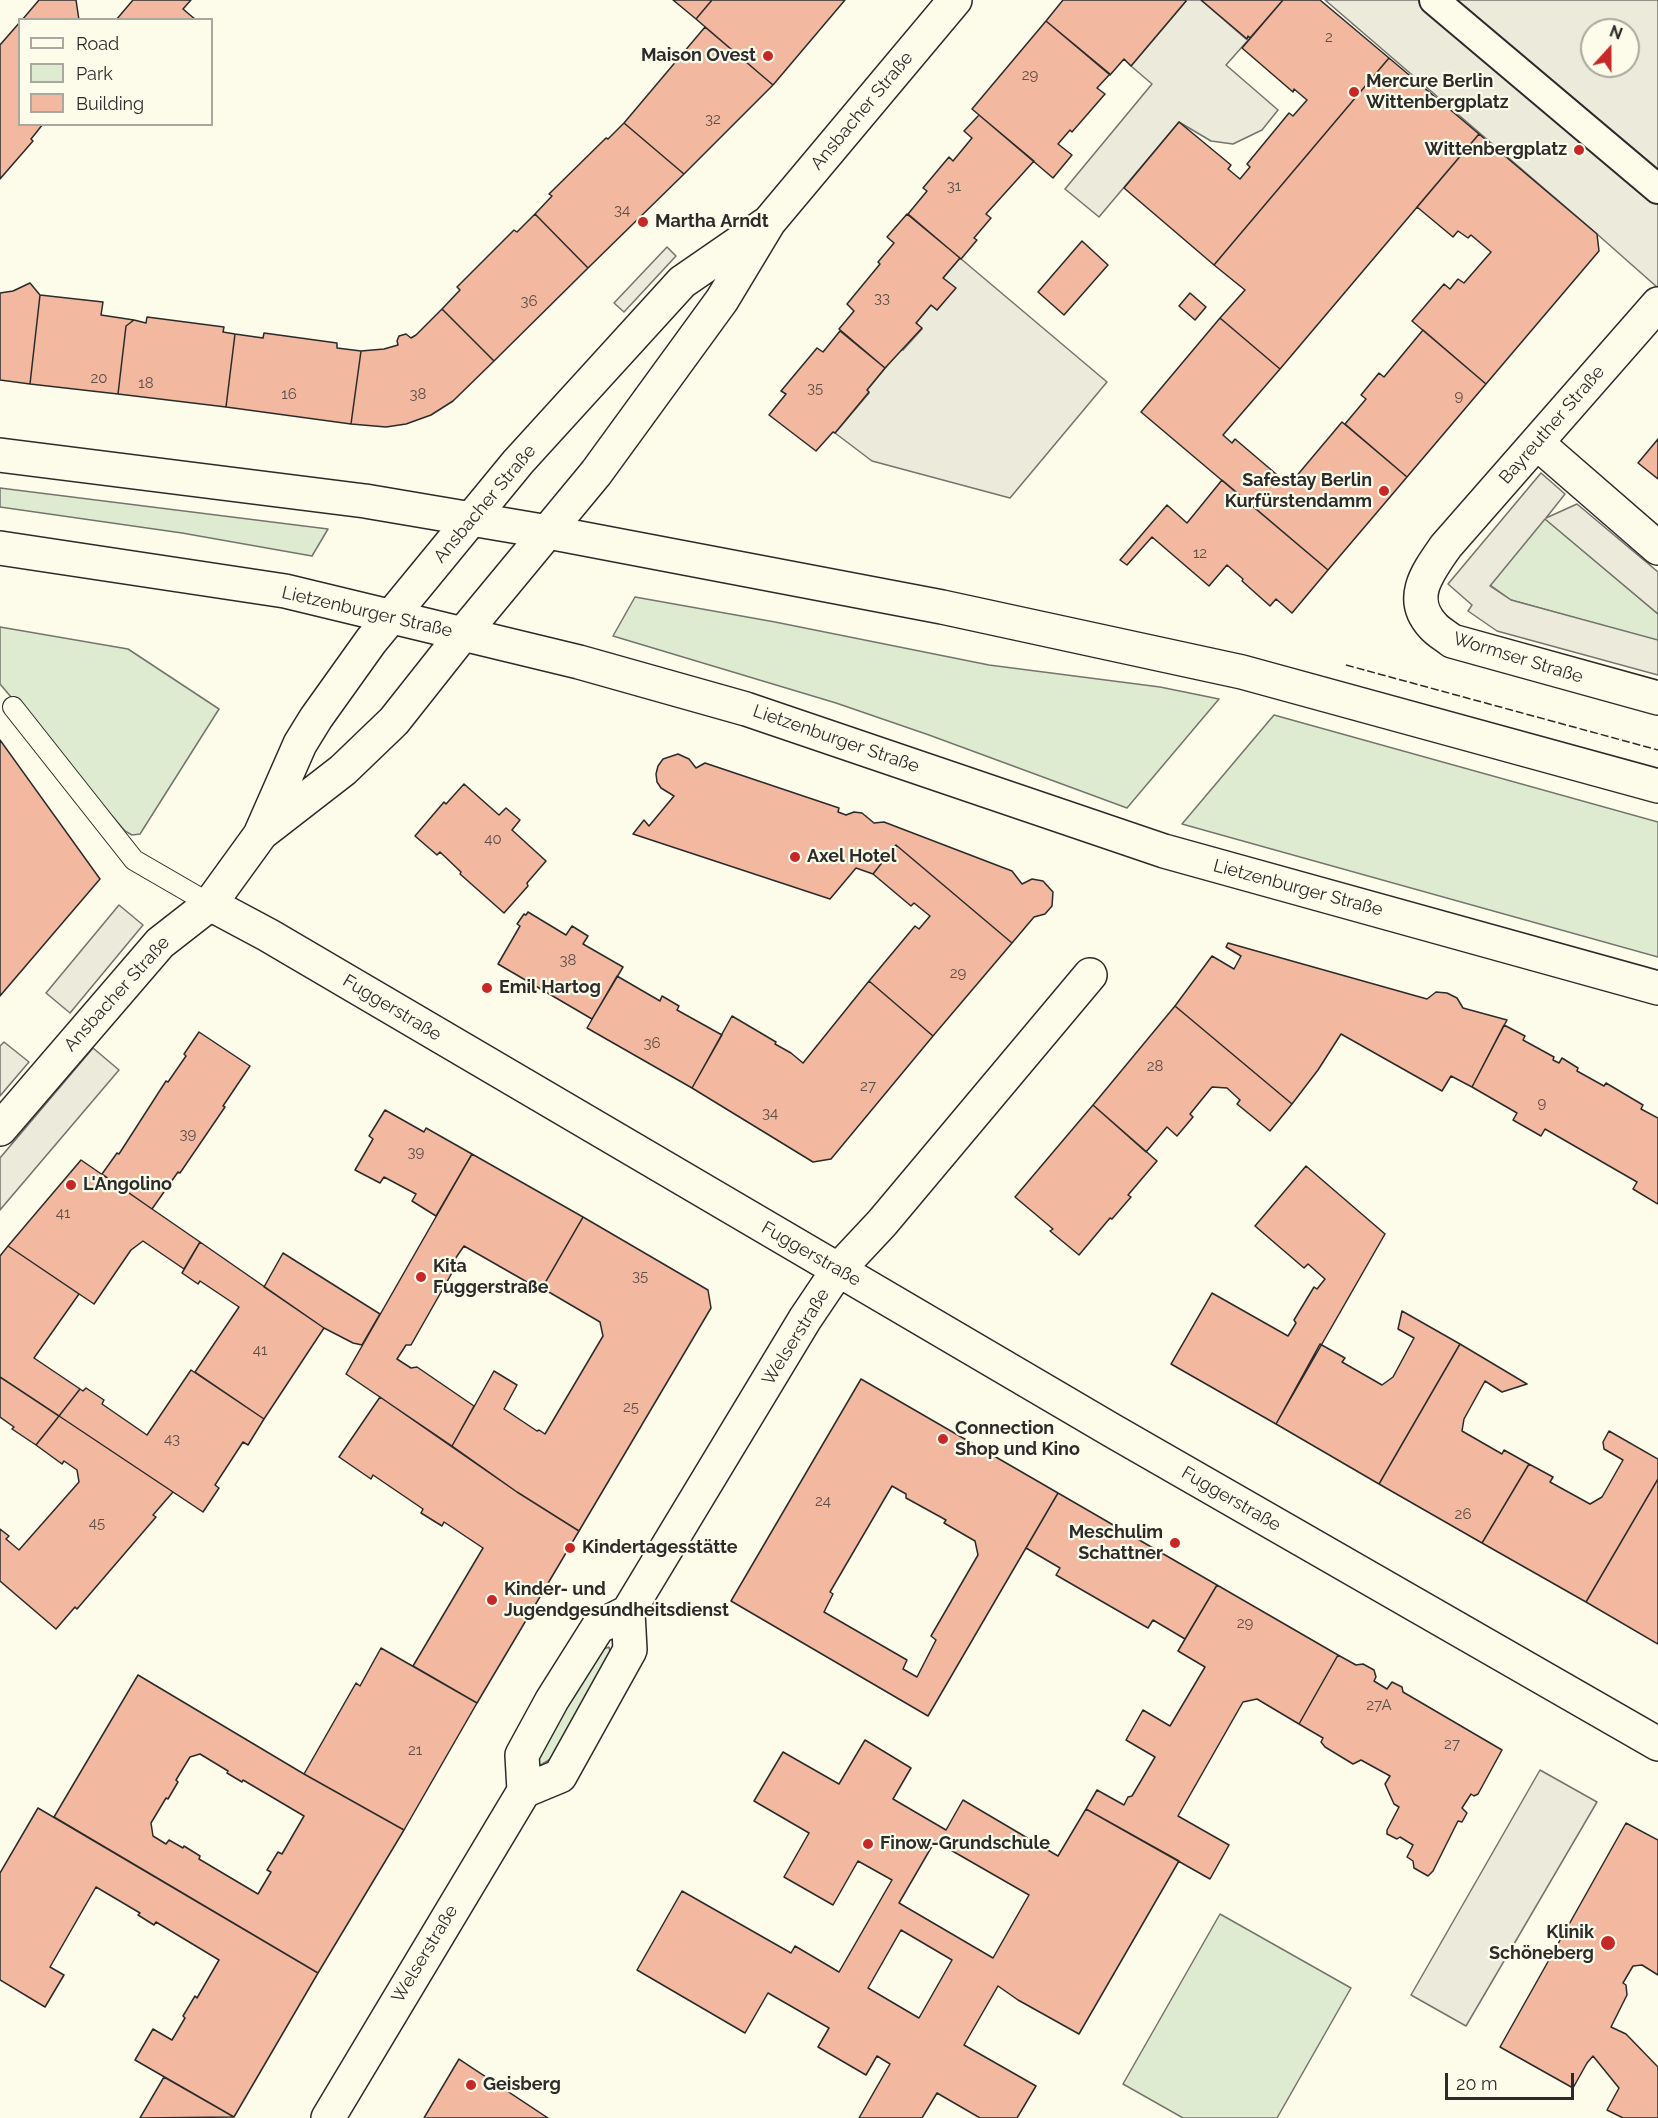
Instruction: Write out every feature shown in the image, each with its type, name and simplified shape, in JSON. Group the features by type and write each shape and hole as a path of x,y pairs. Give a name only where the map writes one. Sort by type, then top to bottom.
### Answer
{"street":[{"name":"Ansbacher Straße","path":"260,835 343,770 394,721 596,473 708,319 769,222 956,0"},
{"path":"1434,0 1658,189"},
{"name":"Ansbacher Straße","path":"0,1129 160,943 210,904 260,835 300,744 316,718 391,617 540,437 682,282 769,222"},
{"name":"Bayreuther Straße","path":"1446,546 1658,304"},
{"path":"1537,443 1658,548"},
{"path":"0,455 349,498 548,532 942,607 1242,672 1658,786"},
{"name":"Wormser Straße","path":"1446,546 1430,568 1420,589 1420,604 1433,626 1452,640 1658,698"},
{"name":"Lietzenburger Straße","path":"0,548 285,591 579,662 746,709 1164,851 1658,988"},
{"name":"Fuggerstraße","path":"210,904 268,935 838,1270 1658,1744"},
{"name":"Welserstraße","path":"628,1612 801,1326 838,1270 892,1211 1090,975"},
{"path":"628,1612 630,1650 560,1776 524,1791 522,1755 552,1700 598,1627 628,1612"},
{"name":"Welserstraße","path":"328,2118 524,1791"}],"lane":[{"name":"Fuggerstraße","path":"13,707 134,860 210,904"}],"green space":[{"path":"0,488 328,529 312,556 182,533 0,507"},
{"path":"1544,518 1658,614 1658,641 1511,600 1490,585"},
{"path":"635,597 775,622 989,665 1160,687 1219,699 1127,808 836,703 613,636"},
{"path":"0,627 128,649 219,709 140,834 132,835 125,831 0,684"},
{"path":"1274,715 1658,822 1658,957 1182,824"},
{"path":"609,1647 612,1662 562,1752 539,1766 540,1739 593,1653"},
{"path":"1220,1914 1351,1988 1277,2118 1183,2118 1123,2084"}],"shaded area":[{"path":"1187,0 1201,0 1246,39 1248,36 1250,38 1226,65 1278,110 1262,130 1233,144 1211,141 1179,122 1099,217 1065,189 1152,84 1131,66"},
{"name":"Wittenbergplatz","path":"1325,0 1658,0 1658,288 1597,234"},
{"path":"667,247 676,256 624,312 614,303"},
{"path":"960,258 1107,382 1010,498 872,461 835,433 869,393 867,390 901,349 903,350 922,329 916,323 931,305 937,310 955,288 943,278"},
{"path":"1541,473 1565,494 1546,518 1577,504 1658,572 1658,614 1545,519 1490,586 1511,600 1658,640 1658,675 1497,631 1468,611 1472,605 1448,584"},
{"path":"119,905 143,925 70,1013 46,993"},
{"path":"4,1042 29,1062 0,1096 0,1046"},
{"path":"93,1048 119,1070 0,1210 0,1158"},
{"path":"1540,1770 1597,1802 1466,2026 1411,1995"}],"building":[{"path":"39,0 76,0 79,18 24,18"},
{"path":"133,0 191,0 183,9 194,18 118,18"},
{"path":"673,0 712,0 696,19"},
{"name":"Maison Ovest","path":"712,0 845,0 773,85 696,19"},
{"path":"1063,0 1186,1 1131,66 1124,59 1110,75 1046,21"},
{"path":"1201,0 1283,0 1247,39"},
{"path":"1283,0 1320,0 1389,58 1214,265 1124,188 1179,122 1231,165 1228,169 1240,179 1250,167 1247,164 1289,113 1293,116 1307,100 1294,89 1293,92 1242,48"},
{"path":"1046,21 1110,74 1097,88 1105,94 1072,132 1070,130 1058,144 1072,155 1053,178 972,109"},
{"path":"18,24 18,126 41,126 31,139 33,141 0,179 0,45"},
{"path":"705,27 773,85 684,174 624,123"},
{"path":"1389,58 1479,134 1280,369 1220,318 1245,290 1214,265"},
{"path":"979,115 1034,161 986,214 991,218 974,238 977,240 961,259 908,214 927,191 923,188 949,157 953,161 972,138 964,131"},
{"path":"624,123 684,174 588,268 535,214 552,196 549,194"},
{"path":"1479,134 1597,234 1599,251 1486,384 1412,321 1444,284 1450,289 1458,279 1464,283 1491,252 1471,235 1468,238 1458,231 1453,237 1417,207"},
{"path":"535,214 588,268 494,361 442,309 460,290 457,287 514,230 517,232"},
{"path":"907,214 960,258 943,278 956,288 937,310 931,305 916,323 922,328 885,368 839,329 854,311 847,304 894,243 887,237"},
{"path":"1082,241 1108,265 1064,315 1038,292"},
{"path":"30,283 40,295 30,384 0,380 0,293 13,291"},
{"path":"1190,293 1206,307 1195,320 1179,306"},
{"path":"40,295 103,302 101,315 134,320 126,326 118,394 30,384"},
{"path":"442,309 494,361 453,401 431,415 406,424 386,427 351,424 361,351 398,345 399,336 406,334 411,338 416,335"},
{"path":"147,317 224,327 223,332 235,334 226,407 118,394 126,326 134,320 146,323"},
{"path":"1220,318 1280,369 1223,435 1232,443 1235,439 1289,485 1342,422 1407,477 1328,570 1141,412"},
{"path":"1423,330 1486,384 1407,477 1345,424 1366,399 1361,395 1379,373 1384,377"},
{"path":"840,331 885,368 867,390 869,392 835,433 833,432 816,451 769,415 786,394 781,391 817,348 823,352"},
{"path":"264,333 337,343 337,348 361,351 351,424 226,407 235,334 263,338"},
{"path":"1658,439 1658,479 1638,463"},
{"path":"1222,480 1328,570 1292,613 1276,599 1270,606 1227,565 1209,586 1152,537 1127,565 1120,560 1167,505 1187,523"},
{"path":"0,740 100,879 0,996"},
{"name":"Axel Hotel","path":"678,754 689,759 696,768 705,763 839,808 838,812 846,815 854,812 862,813 874,823 884,822 1012,871 1022,884 1032,879 1043,881 1053,892 1052,906 1045,914 1034,917 1012,943 896,845 873,874 856,868 830,899 633,834 644,820 649,826 674,796 661,788 656,774 663,759"},
{"path":"464,784 499,815 506,808 520,820 512,830 546,861 504,913 460,874 461,872 440,852 437,855 415,836 444,802 446,804"},
{"path":"896,845 1012,943 933,1036 869,981 915,926 919,929 930,916 914,903 911,906 873,874"},
{"path":"528,912 566,935 572,926 588,936 583,944 623,967 592,1019 498,964 520,926 517,924"},
{"path":"1228,943 1427,999 1436,992 1447,993 1457,998 1463,1008 1507,1020 1472,1087 1451,1076 1442,1091 1341,1034 1318,1070 1292,1104 1175,1006 1212,956 1234,969 1241,956 1226,947"},
{"path":"617,976 660,1001 662,996 679,1006 677,1010 722,1035 692,1088 587,1028"},
{"path":"869,981 933,1036 831,1159 813,1162 692,1088 732,1016 776,1042 775,1044 803,1063"},
{"path":"1175,1006 1292,1104 1270,1131 1237,1104 1240,1100 1227,1088 1212,1087 1190,1114 1193,1117 1177,1136 1167,1127 1146,1152 1093,1105"},
{"path":"1504,1025 1525,1036 1523,1040 1554,1057 1553,1060 1559,1063 1562,1058 1578,1068 1577,1071 1604,1086 1606,1083 1643,1105 1641,1109 1658,1118 1658,1204 1633,1189 1637,1182 1545,1129 1541,1136 1513,1120 1517,1113 1472,1087"},
{"path":"199,1032 250,1066 180,1173 178,1172 152,1209 102,1174 117,1153 119,1154 166,1081 168,1082 186,1056 184,1054"},
{"path":"1093,1105 1157,1161 1128,1195 1131,1197 1079,1255 1050,1231 1053,1229 1015,1197"},
{"path":"385,1110 424,1132 426,1128 472,1154 436,1216 412,1201 416,1194 384,1177 380,1183 355,1170 373,1139 369,1136"},
{"path":"472,1154 583,1217 541,1290 464,1246 455,1259 457,1264 411,1345 406,1345 397,1359 411,1368 417,1367 474,1406 452,1446 346,1374"},
{"path":"81,1160 200,1242 184,1269 143,1241 131,1250 94,1304 8,1246"},
{"path":"1306,1166 1385,1234 1276,1424 1171,1364 1212,1293 1288,1336 1296,1323 1294,1320 1314,1287 1317,1289 1325,1279 1308,1264 1304,1268 1255,1226"},
{"path":"583,1217 708,1290 711,1308 579,1531 517,1492 452,1446 494,1371 517,1385 504,1409 545,1434 603,1336 600,1322 542,1288"},
{"path":"200,1242 324,1328 264,1419 195,1372 239,1307 200,1281 198,1284 182,1273"},
{"path":"8,1246 79,1294 34,1358 80,1389 59,1416 0,1377 0,1256"},
{"path":"283,1253 380,1314 362,1345 353,1343 324,1328 264,1287"},
{"path":"1402,1311 1460,1344 1379,1484 1276,1424 1320,1344 1345,1358 1342,1362 1382,1385 1393,1377 1414,1338 1398,1329"},
{"path":"1460,1344 1527,1384 1502,1392 1485,1381 1464,1419 1462,1431 1502,1454 1504,1450 1529,1464 1482,1543 1379,1484"},
{"path":"191,1370 264,1419 248,1445 243,1442 215,1485 219,1488 203,1512 59,1416 80,1389 83,1391 86,1388 104,1400 102,1404 147,1435"},
{"path":"0,1377 59,1416 36,1445 12,1429 14,1427 0,1417"},
{"path":"861,1379 1058,1493 928,1716 731,1601","holes":["892,1486 906,1494 906,1498 946,1520 944,1523 975,1541 978,1555 931,1636 936,1640 917,1677 903,1669 907,1660 824,1612 833,1594 830,1592"]},
{"path":"380,1397 517,1492 579,1531 477,1703 413,1666 483,1548 444,1522 442,1526 421,1513 423,1509 373,1475 371,1479 339,1457"},
{"path":"59,1416 173,1492 153,1515 156,1517 77,1609 75,1607 56,1629 0,1581 0,1529 9,1536 6,1539 19,1550 79,1482 77,1470 64,1461 62,1464 36,1445"},
{"path":"1609,1431 1658,1459 1658,1479 1586,1602 1482,1543 1529,1464 1553,1477 1550,1482 1590,1504 1602,1497 1623,1460 1604,1449 1603,1442"},
{"path":"1658,1479 1658,1644 1586,1602"},
{"path":"1058,1493 1217,1585 1185,1639 1153,1620 1148,1628 1056,1575 1060,1568 1026,1548"},
{"path":"1217,1585 1338,1655 1299,1724 1257,1699 1243,1702 1178,1816 1229,1845 1210,1879 1086,1809 1097,1790 1124,1805 1128,1797 1132,1796 1155,1757 1126,1740 1143,1710 1170,1726 1205,1667 1178,1651"},
{"path":"381,1648 477,1703 404,1830 304,1774 356,1683 360,1686"},
{"path":"1338,1655 1356,1665 1363,1664 1374,1670 1376,1677 1374,1681 1387,1689 1392,1682 1402,1687 1403,1692 1502,1750 1478,1794 1474,1796 1471,1794 1462,1808 1467,1813 1462,1822 1458,1821 1433,1871 1428,1876 1414,1868 1413,1861 1407,1857 1413,1845 1400,1837 1397,1839 1387,1834 1399,1807 1394,1804 1385,1784 1390,1776 1361,1760 1353,1764 1325,1747 1321,1742 1323,1738 1299,1724"},
{"path":"138,1675 304,1774 404,1830 318,1973 54,1817","holes":["200,1754 228,1771 227,1773 242,1782 243,1780 304,1816 282,1854 278,1852 267,1870 271,1872 258,1894 199,1859 200,1856 184,1846 183,1848 169,1840 166,1844 153,1836 151,1823 166,1798 168,1799 190,1757"]},
{"path":"865,1740 911,1768 893,1799 946,1830 963,1800 1058,1856 1086,1809 1179,1861 1079,2034 1018,2000 998,1986 964,2045 1036,2086 1017,2118 980,2118 937,2093 922,2118 859,2118 890,2064 877,2056 866,2075 818,2047 829,2028 768,1993 745,2033 637,1970 682,1891 791,1953 795,1946 839,1972 892,1880 858,1861 833,1905 784,1877 809,1833 754,1801 783,1752 839,1784","holes":["935,1841 1029,1895 993,1958 899,1903","901,1930 952,1960 919,2018 868,1988"]},
{"path":"38,1808 318,1973 234,2117 135,2060 153,2029 172,2040 185,2018 183,2016 195,1996 197,1998 219,1960 156,1922 154,1925 138,1915 140,1913 96,1887 50,1967 64,1975 45,2007 0,1980 0,1873"},
{"name":"Klinik Schöneberg","path":"1626,1823 1658,1840 1658,1975 1642,1965 1633,1966 1623,1983 1626,1985 1627,1995 1611,2027 1626,2034 1658,2067 1658,2118 1623,2118 1607,2110 1619,2088 1593,2056 1573,2088 1500,2047"},
{"name":"Geisberg","path":"459,2059 548,2118 424,2118"},
{"path":"164,2077 234,2117 140,2118"}],"fence":[{"path":"1346,665 1658,750"}],"place":[{"name":"Maison Ovest","path":"768,56"},
{"name":"Mercure Berlin Wittenbergplatz","path":"1354,92"},
{"name":"Wittenbergplatz","path":"1579,150"},
{"name":"Martha Arndt","path":"643,222"},
{"name":"Safestay Berlin Kurfürstendamm","path":"1384,491"},
{"name":"Axel Hotel","path":"795,857"},
{"name":"Emil Hartog","path":"487,988"},
{"name":"L'Angolino","path":"71,1185"},
{"name":"Kita Fuggerstraße","path":"421,1277"},
{"name":"Connection Shop und Kino","path":"943,1439"},
{"name":"Meschulim Schattner","path":"1175,1543"},
{"name":"Kindertagesstätte","path":"570,1548"},
{"name":"Kinder- und Jugendgesundheitsdienst","path":"492,1600"},
{"name":"Finow-Grundschule","path":"868,1844"},
{"name":"Klinik Schöneberg","path":"1608,1943"},
{"name":"Geisberg","path":"471,2085"}]}
